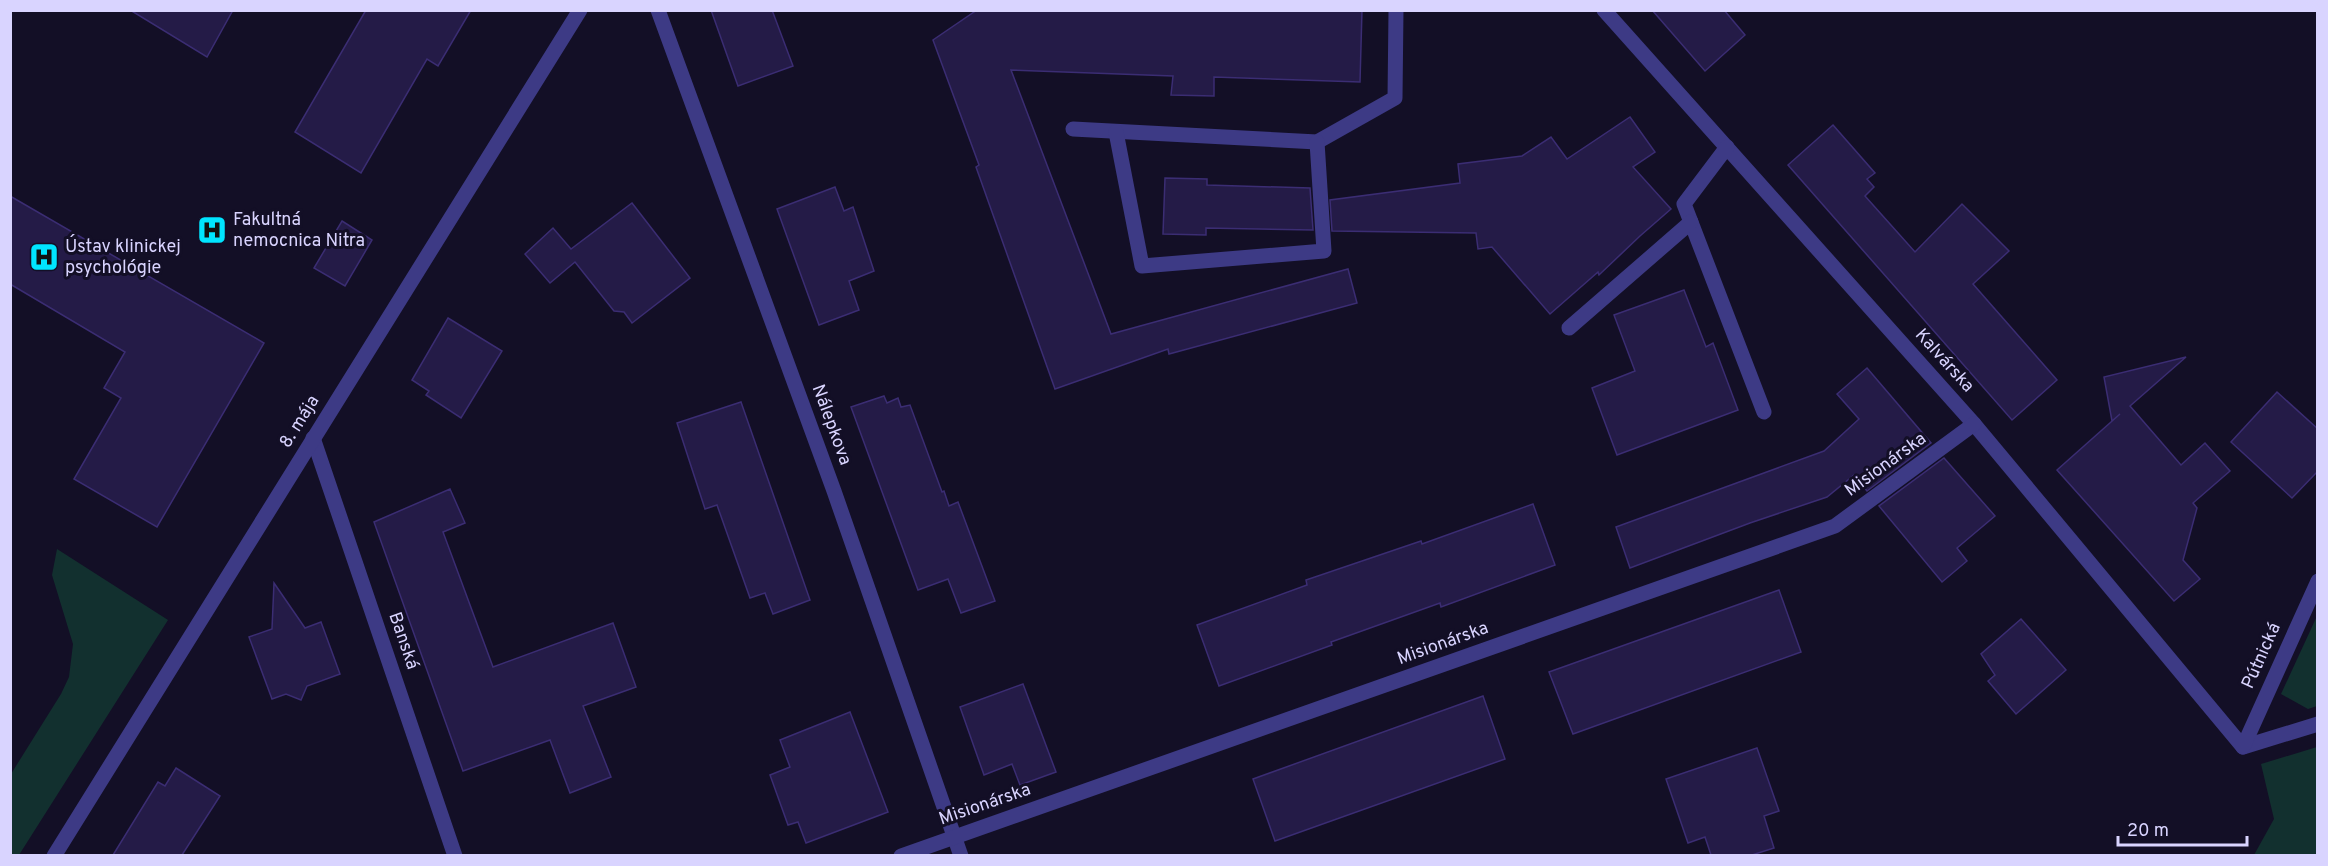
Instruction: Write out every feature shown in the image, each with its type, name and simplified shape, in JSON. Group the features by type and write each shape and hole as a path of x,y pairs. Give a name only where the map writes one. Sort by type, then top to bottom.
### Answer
{"street":[{"name":"8. mája","path":"54,855 580,10"},
{"name":"Nálepkova","path":"658,10 834,491 961,855"},
{"path":"1072,129 1317,142 1395,98 1396,10"},
{"name":"Kalvárska","path":"1604,10 1974,424 2243,747"},
{"path":"1116,132 1142,266 1324,251 1317,142"},
{"path":"1727,147 1684,204 1764,412"},
{"path":"1569,328 1691,222"},
{"name":"Misionárska","path":"901,855 1835,526 1974,424"},
{"name":"Banská","path":"313,438 455,855"},
{"name":"Pútnická","path":"2243,747 2318,581"},
{"path":"2243,747 2318,724"}],"green space":[{"path":"57,549 168,620 19,855 11,855 11,774 61,694 69,677 73,644 52,575"},
{"path":"2317,616 2317,706 2308,709 2281,694"},
{"path":"2317,747 2317,855 2254,855 2274,819 2261,764"}],"building":[{"path":"130,10 233,10 207,57"},
{"path":"366,10 471,10 438,66 427,59 361,173 295,132"},
{"path":"711,10 772,10 793,66 738,86"},
{"path":"977,10 1362,10 1360,82 1214,77 1214,96 1171,95 1173,76 1011,70 1111,334 1348,269 1357,303 1169,354 1168,349 1055,389 976,167 979,165 933,40"},
{"path":"1652,10 1724,10 1745,35 1705,71"},
{"path":"1630,117 1655,152 1633,167 1671,209 1599,275 1598,272 1550,314 1492,247 1478,249 1476,233 1332,231 1330,200 1460,183 1458,164 1522,156 1551,137 1567,159"},
{"path":"1833,125 1875,173 1867,179 1874,187 1865,196 1915,252 1962,204 2009,251 1973,284 2057,380 2012,420 1788,165"},
{"path":"1165,178 1207,179 1207,185 1310,188 1313,230 1206,228 1206,235 1163,234"},
{"path":"835,187 844,211 853,207 874,271 849,281 859,310 819,325 777,209"},
{"path":"10,196 264,343 157,527 74,479 121,398 104,388 125,352 10,284"},
{"path":"632,203 690,278 632,323 624,312 614,311 575,262 550,283 525,254 553,228 571,249"},
{"path":"342,221 372,240 345,286 314,268"},
{"path":"1684,290 1706,347 1713,343 1738,410 1617,455 1592,388 1635,371 1614,315"},
{"path":"448,318 502,351 461,418 426,395 429,391 412,380"},
{"path":"2186,357 2130,406 2181,465 2205,443 2230,471 2193,503 2197,508 2183,560 2200,579 2174,601 2057,470 2120,414 2112,421 2104,377"},
{"path":"1867,368 1931,443 1867,491 1854,475 1827,497 1630,568 1616,527 1824,451 1859,419 1837,394"},
{"path":"2277,392 2318,429 2318,471 2292,498 2231,442"},
{"path":"884,396 887,403 898,398 901,407 910,405 942,492 944,491 949,506 958,502 995,601 961,613 948,579 918,590 851,407"},
{"path":"741,402 810,600 773,614 765,593 750,598 717,505 705,509 677,423"},
{"path":"1944,458 1995,516 1957,548 1967,561 1942,582 1879,506"},
{"path":"450,489 465,523 443,532 493,667 613,623 636,687 583,706 611,777 570,793 550,740 463,771 374,522"},
{"path":"1533,504 1555,565 1441,607 1440,603 1331,642 1332,645 1219,686 1197,625 1307,585 1306,580 1421,541 1422,544"},
{"path":"274,583 305,628 321,622 340,674 307,686 301,700 286,694 272,699 249,637 272,629"},
{"path":"1779,590 1801,652 1573,734 1549,672"},
{"path":"2021,619 2066,670 2016,714 1988,681 1995,675 1981,654"},
{"path":"1023,684 1056,772 1020,785 1012,764 984,775 960,707"},
{"path":"1483,696 1505,759 1275,841 1253,779"},
{"path":"850,712 888,812 806,843 798,822 788,825 770,775 790,767 780,740"},
{"path":"1757,748 1779,811 1764,816 1774,848 1752,855 1711,855 1705,837 1688,843 1666,779"},
{"path":"176,768 220,796 182,855 113,855 158,782 165,786"}],"place":[{"name":"Fakultná nemocnica Nitra","path":"212,230"},
{"name":"Ústav klinickej psychológie","path":"44,257"}]}
